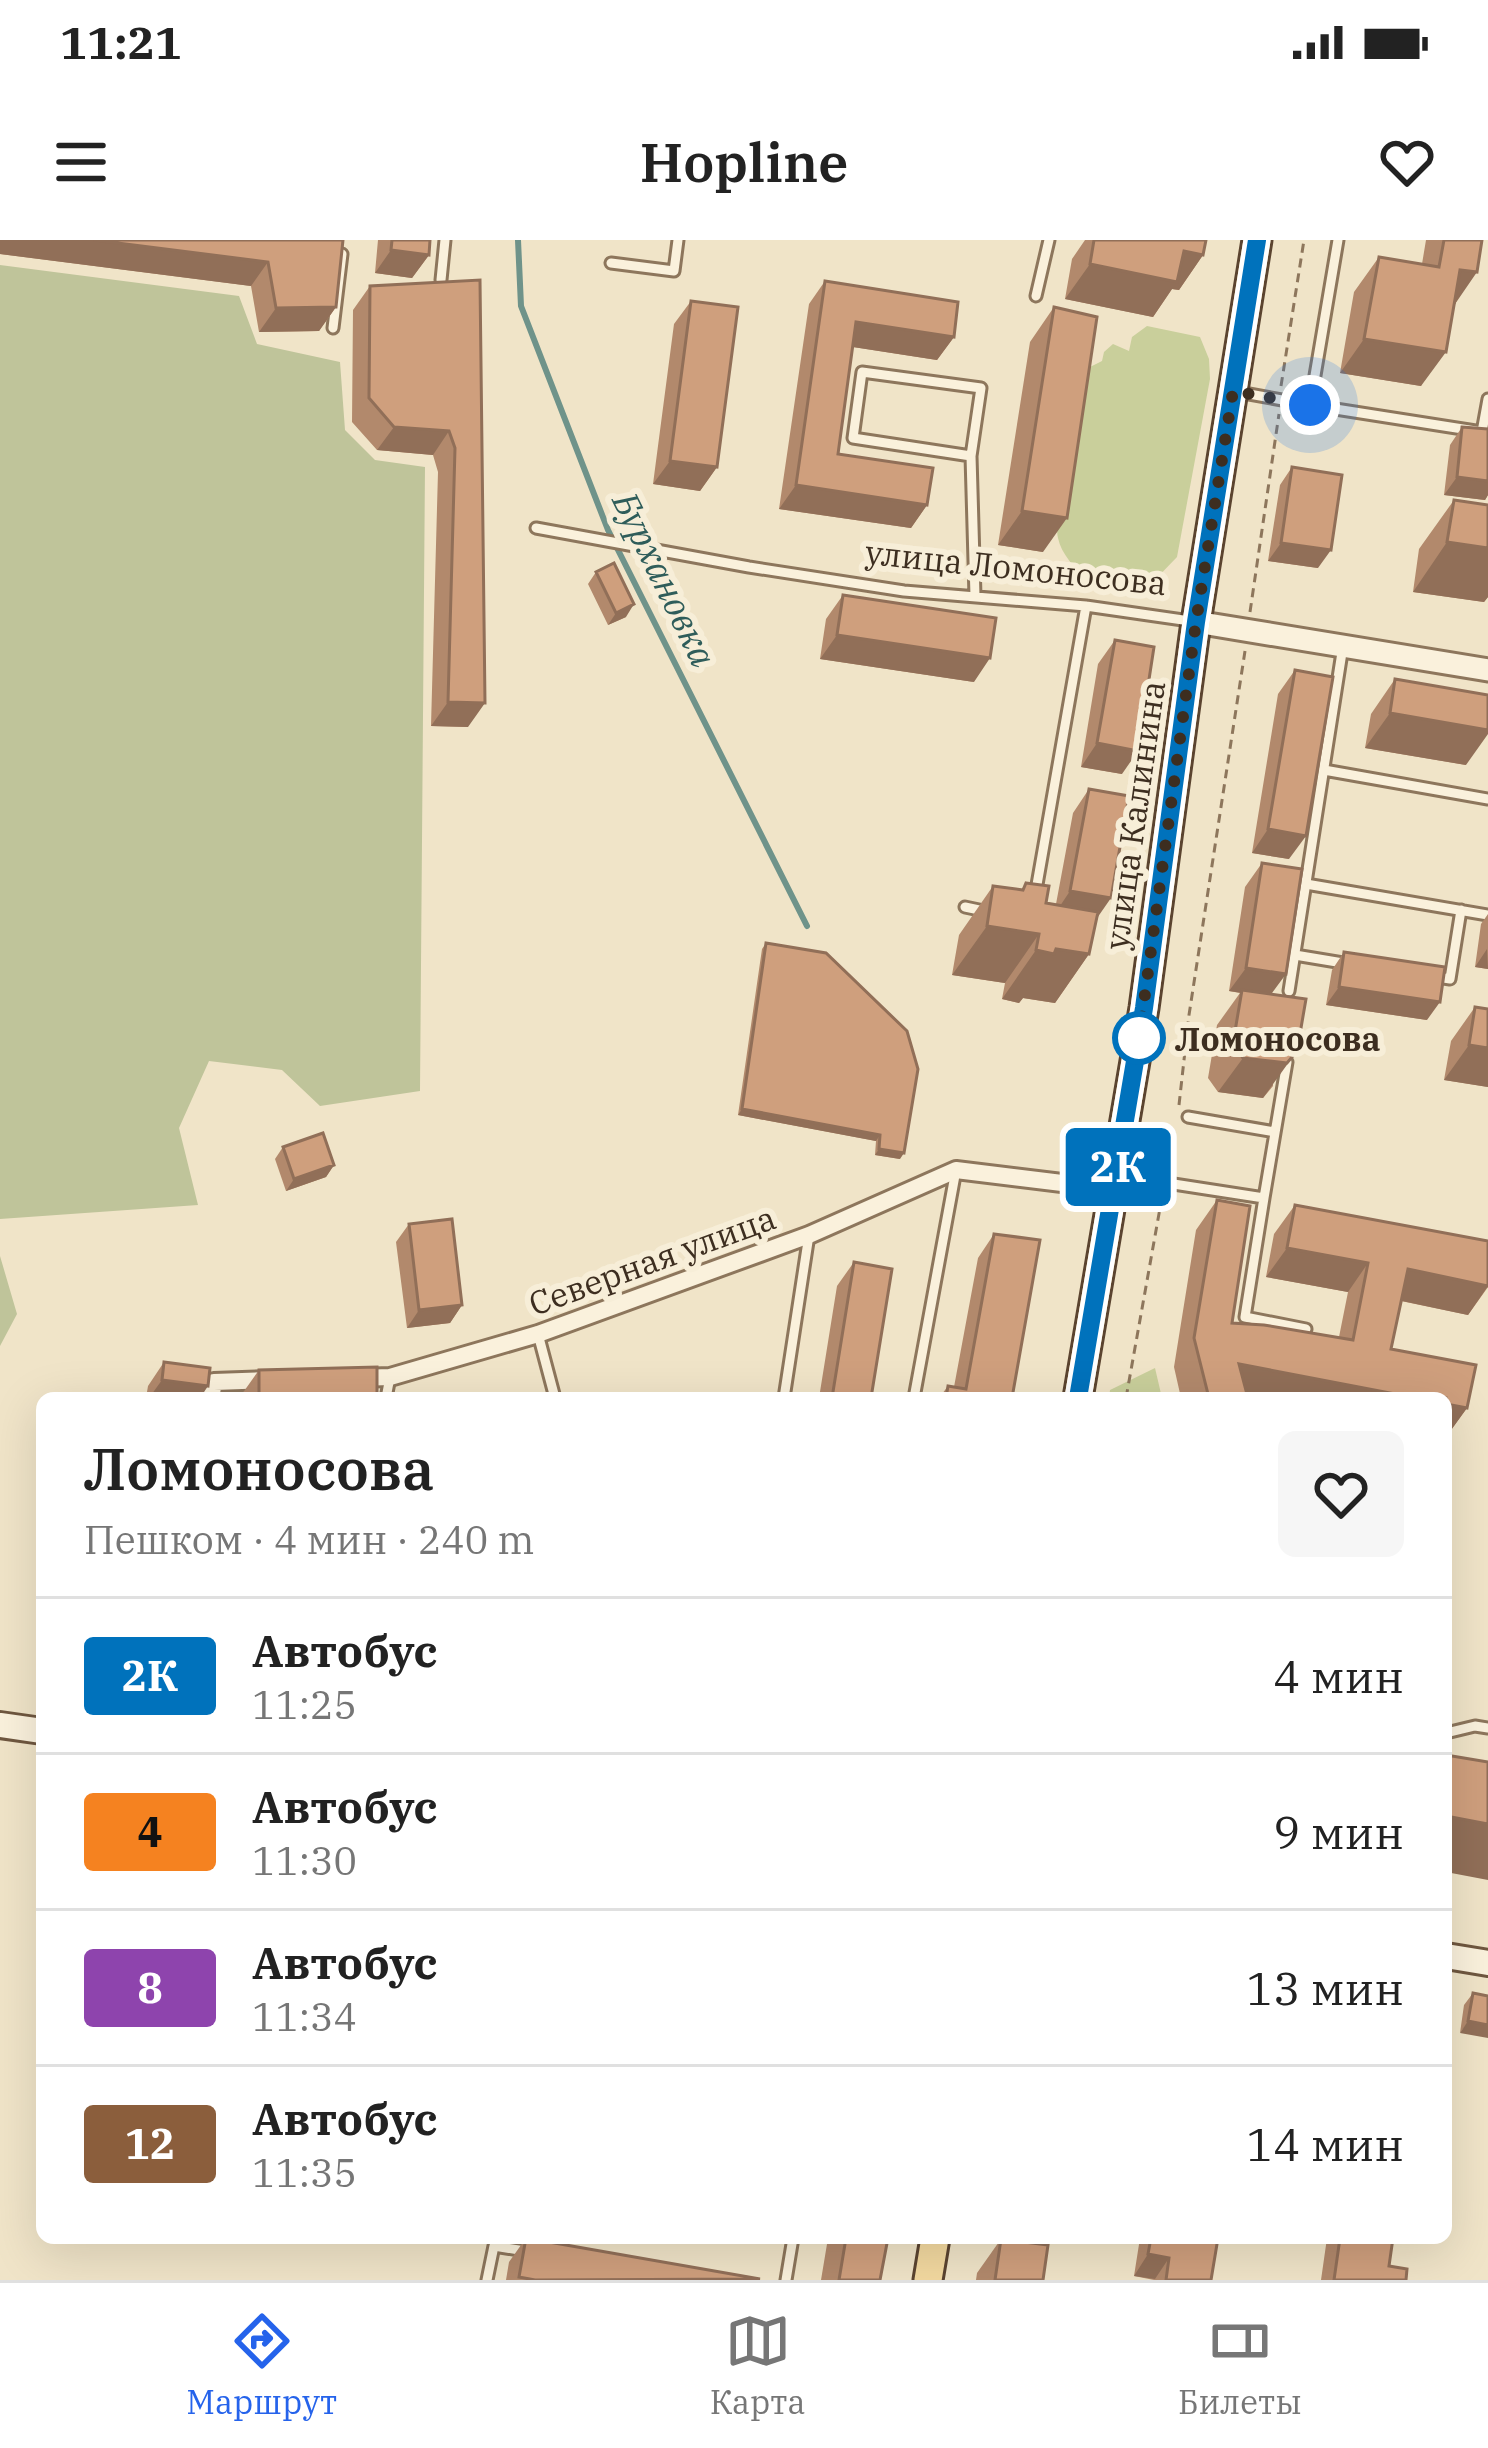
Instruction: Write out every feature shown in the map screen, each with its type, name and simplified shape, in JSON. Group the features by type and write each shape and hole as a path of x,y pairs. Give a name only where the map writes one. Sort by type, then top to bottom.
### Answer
{"main road":[{"name":"улица Калинина","path":"1079,1392 1144,1008 1196,622 1257,240"},
{"path":"0,1725 36,1730"},
{"path":"1452,1957 1488,1963"},
{"path":"928,2280 934,2244"}],"street":[{"name":"улица Ломоносова","path":"1196,622 1488,670"},
{"path":"956,1170 1062,1183 1117,1175"},
{"name":"Северная улица","path":"346,1378 390,1377 538,1334 809,1235 956,1170"},
{"path":"212,1392 214,1382 280,1380"}],"lane":[{"path":"441,280 445,240"},
{"path":"611,263 674,271 678,240"},
{"path":"1036,296 1049,240"},
{"path":"1310,405 1338,240"},
{"path":"322,251 342,254 333,328"},
{"path":"971,456 853,438 862,372 981,388 971,456 975,596"},
{"path":"1233,391 1482,432 1488,399"},
{"name":"улица Ломоносова","path":"536,528 904,591 1086,606 1196,622"},
{"path":"1031,918 1086,606"},
{"path":"1289,991 1343,646"},
{"path":"1324,770 1488,799"},
{"path":"1306,884 1488,915"},
{"path":"964,908 987,911"},
{"path":"1427,976 1450,979 1461,910"},
{"path":"1295,956 1361,965"},
{"path":"1287,1062 1245,1317 1306,1329"},
{"path":"1188,1117 1275,1132"},
{"path":"915,1392 956,1170"},
{"path":"1117,1175 1264,1198"},
{"path":"785,1392 809,1235"},
{"path":"538,1334 553,1392"},
{"path":"387,1392 390,1377"},
{"path":"1452,1732 1488,1726"},
{"path":"487,2280 495,2244"},
{"path":"503,2244 538,2253"},
{"path":"786,2280 792,2244"}],"path":[{"path":"1127,1392 1182,1089 1304,240"}],"green space":[{"path":"0,265 239,296 257,344 340,362 345,430 375,460 425,467 420,1091 320,1106 282,1070 209,1061 179,1128 198,1205 0,1219"},
{"path":"1147,326 1200,337 1209,359 1210,379 1177,557 1149,586 1121,586 1084,579 1069,560 1058,538 1059,503 1088,368 1102,361 1113,344 1129,351 1132,337"},
{"path":"0,1256 17,1314 0,1346"},
{"path":"1155,1368 1161,1392 1110,1392"}],"building":[{"path":"94,240 343,240 336,307 276,308 268,262"},
{"path":"392,240 430,240 429,255 391,250"},
{"path":"1094,240 1206,240 1203,255 1184,251 1177,282 1090,264"},
{"path":"1444,240 1482,240 1477,272 1460,270 1446,352 1364,339 1379,257 1439,267"},
{"path":"480,280 485,703 448,702 455,448 449,431 394,427 369,398 370,286"},
{"path":"825,281 958,302 954,337 856,322 838,454 933,468 927,505 796,485"},
{"path":"691,301 738,307 717,467 670,461"},
{"path":"1054,307 1097,317 1067,518 1022,511"},
{"path":"1462,427 1488,429 1488,481 1457,477"},
{"path":"1292,467 1342,475 1331,550 1281,543"},
{"path":"1454,500 1488,505 1488,548 1447,542"},
{"path":"614,563 634,604 616,613 596,572"},
{"path":"843,595 996,618 990,658 837,635"},
{"path":"1115,640 1154,647 1138,751 1097,743"},
{"path":"1295,670 1333,677 1306,836 1268,829"},
{"path":"1395,679 1488,695 1488,730 1390,713"},
{"path":"1089,789 1129,796 1111,898 1070,891"},
{"path":"1262,863 1302,869 1286,974 1246,968"},
{"path":"1026,883 1049,886 1046,903 1098,912 1089,954 1036,950 1039,934 987,926 993,886 1023,890"},
{"path":"766,943 826,953 907,1031 918,1069 904,1153 879,1149 880,1135 742,1109"},
{"path":"1344,952 1445,967 1440,1002 1339,987"},
{"path":"1242,990 1306,999 1297,1051 1287,1063 1243,1058 1233,1043"},
{"path":"1475,1007 1488,1009 1488,1048 1469,1045"},
{"path":"323,1133 334,1165 294,1179 283,1147"},
{"path":"1217,1200 1250,1206 1232,1323 1353,1340 1368,1263 1287,1248 1295,1205 1488,1241 1488,1286 1408,1269 1391,1349 1476,1365 1467,1408 1452,1405 1452,1392 1385,1392 1239,1364 1246,1392 1208,1392 1194,1338"},
{"path":"452,1219 462,1305 419,1310 409,1224"},
{"path":"994,1234 1040,1240 1013,1392 947,1392 948,1386 966,1389"},
{"path":"854,1262 892,1269 872,1392 833,1392"},
{"path":"164,1362 210,1368 208,1386 162,1380"},
{"path":"377,1367 377,1392 259,1392 259,1370"},
{"path":"1452,1756 1488,1762 1488,1824 1452,1817"},
{"path":"1473,1993 1488,1996 1488,2025 1468,2021"},
{"path":"525,2244 560,2244 760,2279 535,2280 519,2277"},
{"path":"845,2244 887,2244 880,2280 839,2280"},
{"path":"1000,2244 1048,2245 1043,2280 995,2280"},
{"path":"1150,2244 1217,2244 1211,2280 1166,2280 1169,2258 1148,2254"},
{"path":"1339,2244 1392,2244 1389,2266 1407,2269 1406,2280 1334,2280"}],"waterway":[{"name":"Бурхановка","path":"518,240 521,306 608,530 807,926"}],"bus line":[{"name":"2К","path":"1079,1392 1144,1008 1196,622 1257,240"}],"place":[{"name":"Ломоносова","path":"1139,1038"}],"route":[{"path":"1139,1038 1233,391 1310,405"}]}
